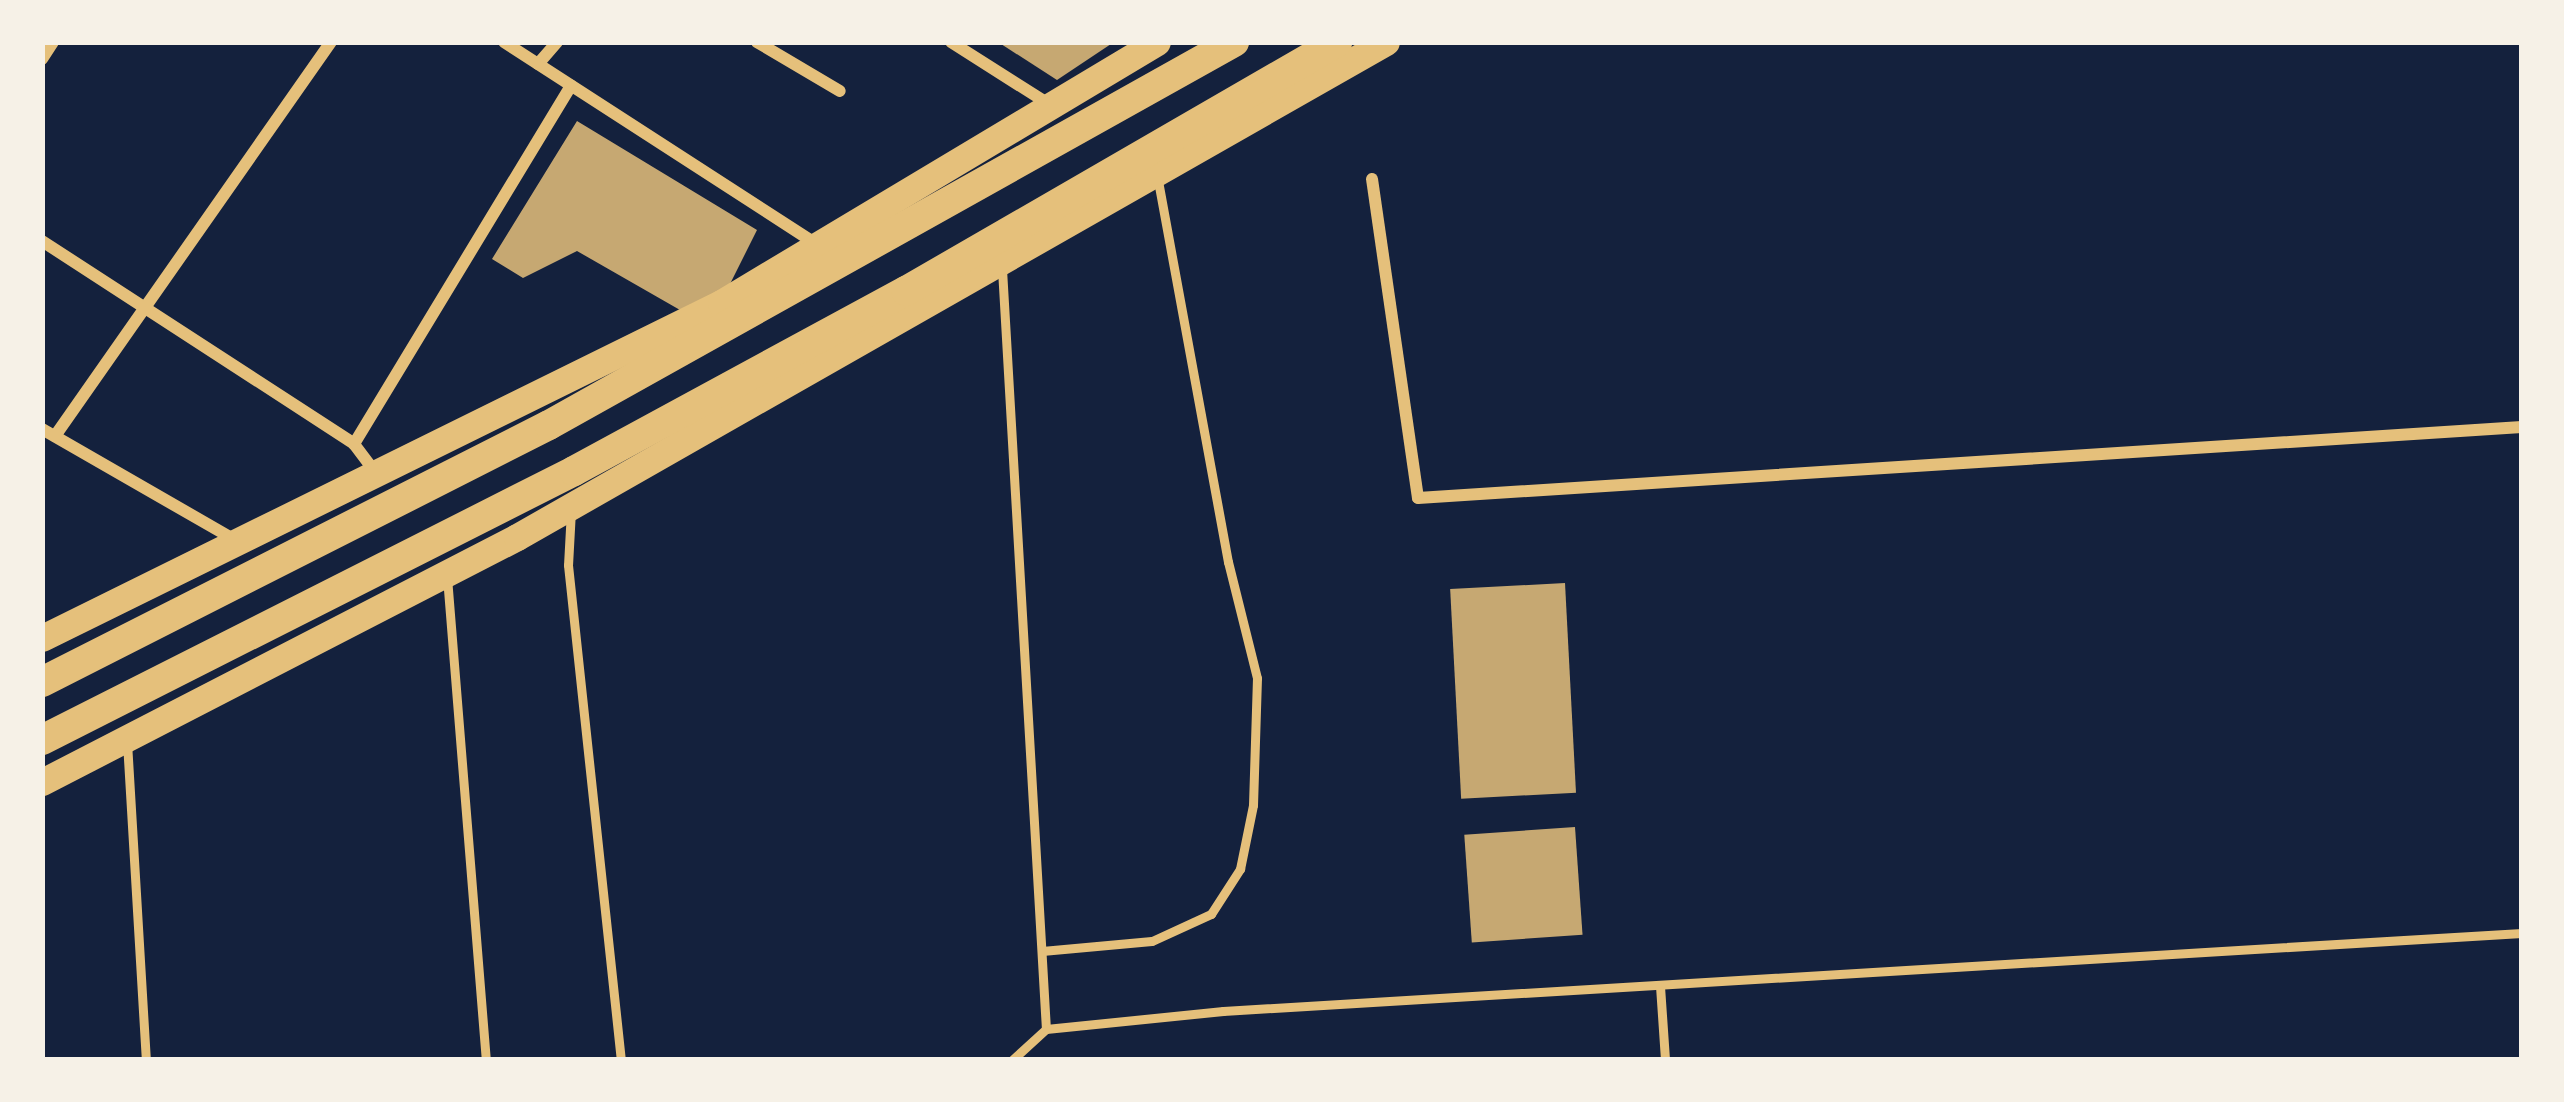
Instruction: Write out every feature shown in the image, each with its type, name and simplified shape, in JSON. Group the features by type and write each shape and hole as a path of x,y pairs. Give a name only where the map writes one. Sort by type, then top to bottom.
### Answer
{"highway":[{"path":"42,682 591,403 1234,42"},
{"path":"42,740 594,460 1337,42"}],"main road":[{"path":"42,638 373,470 721,303 1157,42"},
{"path":"42,782 571,507 1156,168 1386,42"}],"street":[{"path":"42,59 52,42"},
{"path":"238,541 49,432 148,307 331,42"},
{"path":"504,42 819,245"},
{"path":"538,64 556,42"},
{"path":"757,42 840,91"},
{"path":"951,42 1053,106"},
{"path":"354,444 572,86"},
{"path":"1372,179 1418,498 2522,427"},
{"path":"42,241 354,444 373,470"}],"lane":[{"path":"1042,951 1153,941 1211,914 1240,868 1253,806 1257,678 1228,562 1156,168"},
{"path":"1001,257 1046,1029"},
{"path":"571,507 568,566 621,1060"},
{"path":"447,572 486,1060"},
{"path":"127,739 146,1060"},
{"path":"1012,1060 1046,1029 2522,933"},
{"path":"1660,986 1665,1060"}],"building":[{"path":"998,42 1114,42 1057,80"},
{"path":"577,121 757,230 727,290 687,314 577,251 523,278 492,259"},
{"path":"1565,583 1576,793 1461,799 1450,589"},
{"path":"1575,827 1583,935 1472,942 1464,835"}]}
